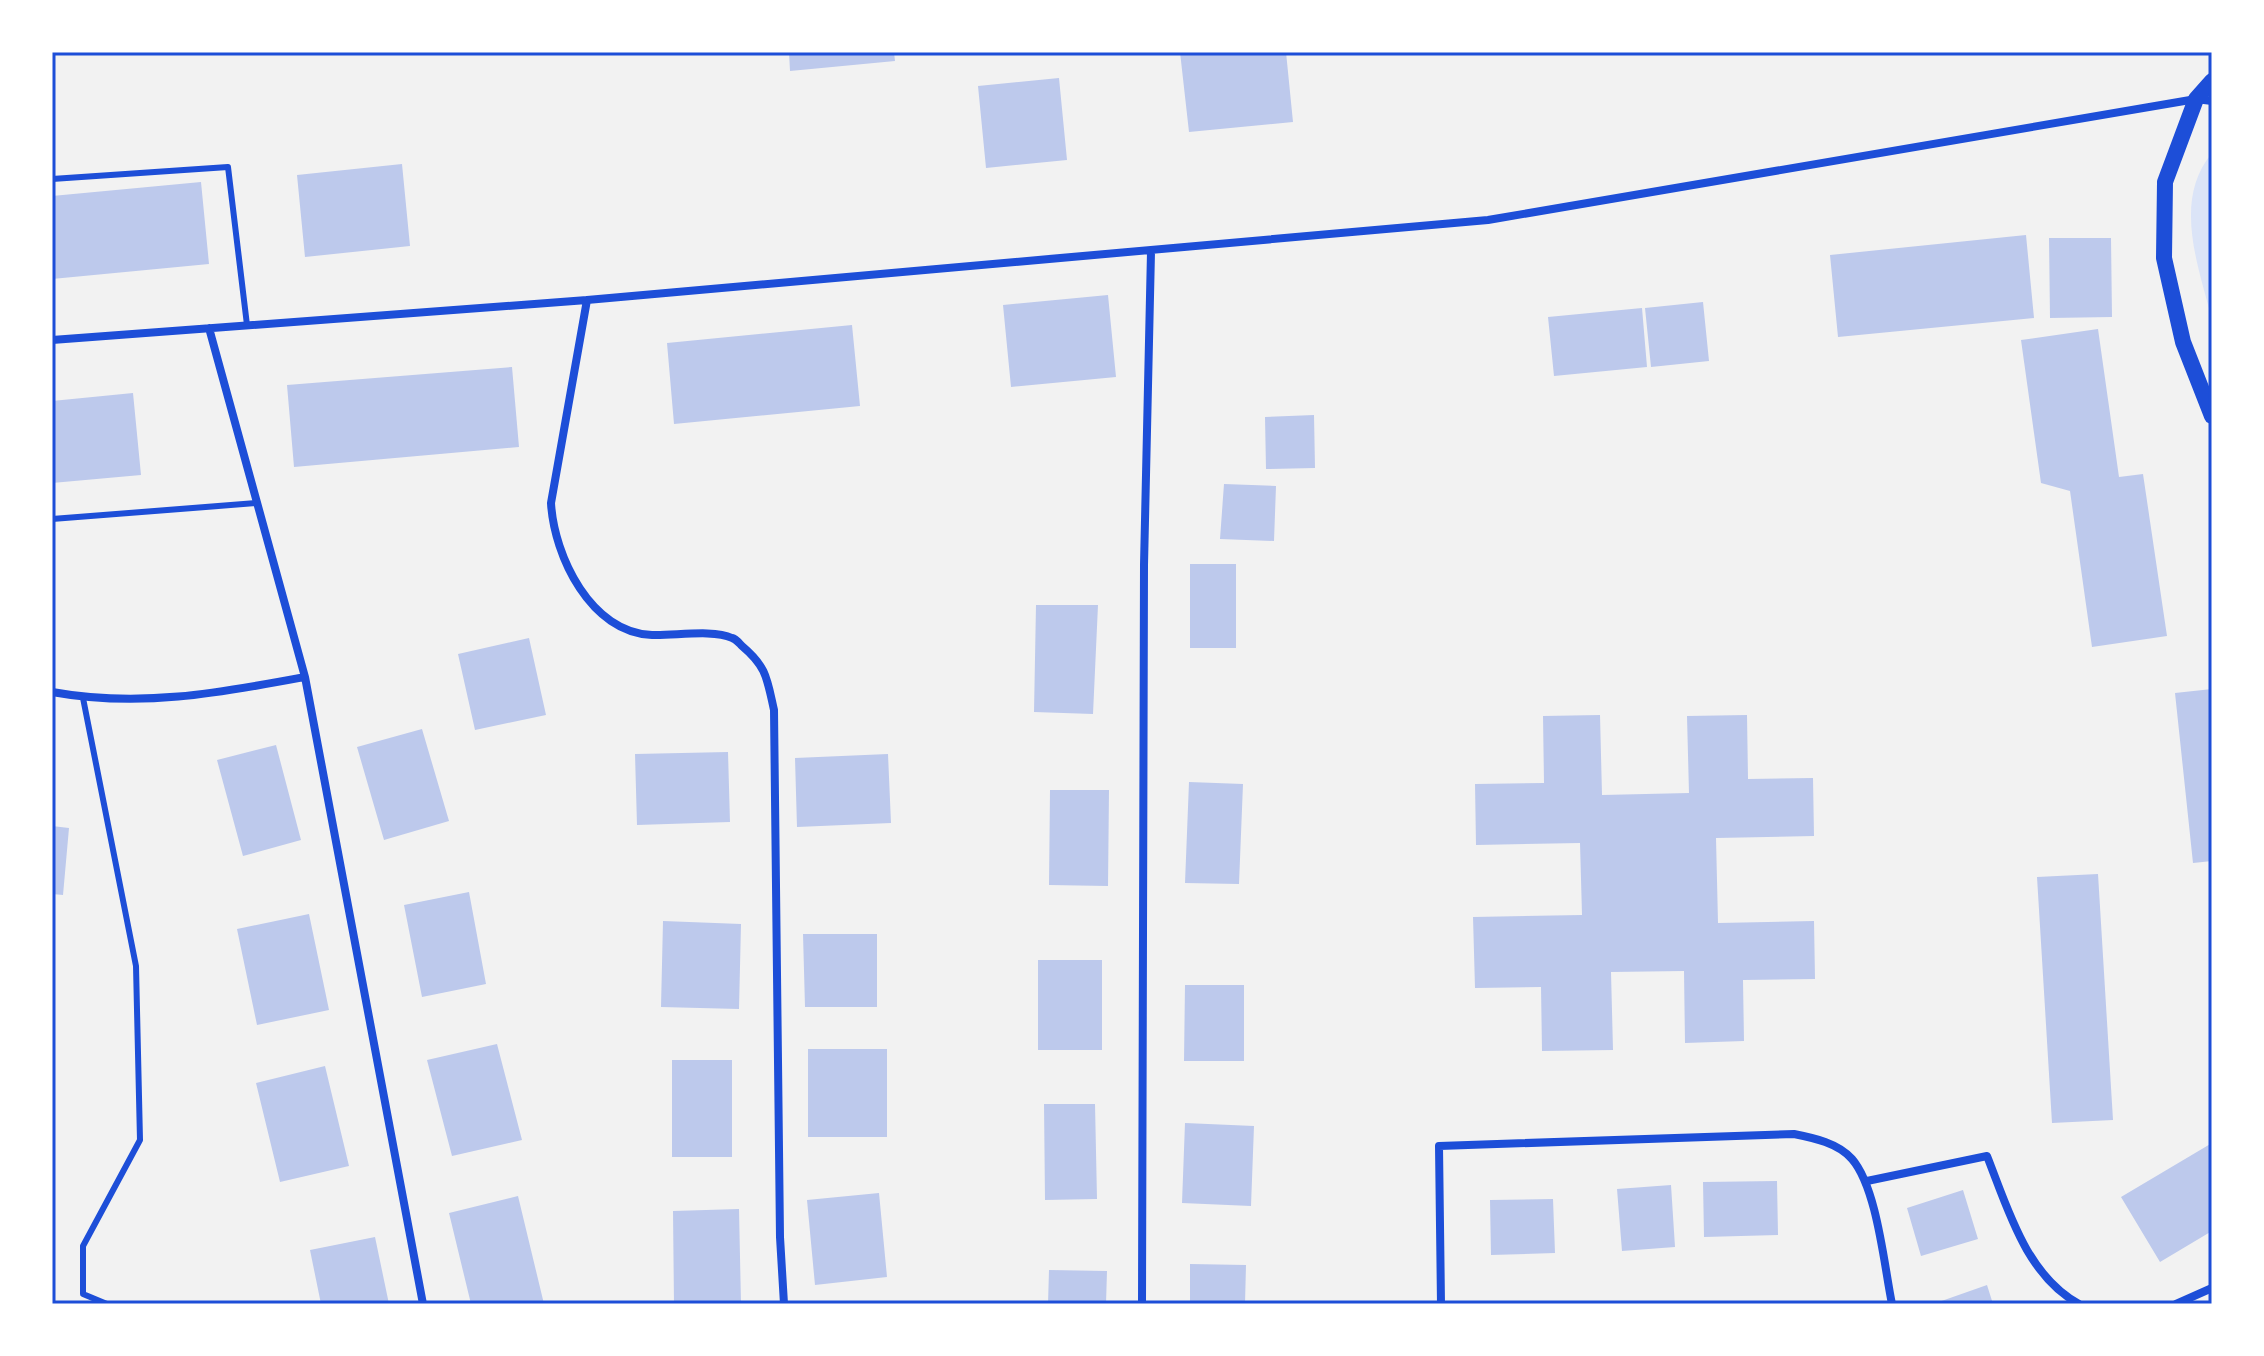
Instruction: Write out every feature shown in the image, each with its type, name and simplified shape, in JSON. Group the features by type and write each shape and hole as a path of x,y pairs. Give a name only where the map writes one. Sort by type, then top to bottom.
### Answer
{"main road":[{"path":"2212,81 2165,182 2164,258 2183,342 2212,416"}],"street":[{"path":"52,340 587,300 1488,220 2204,100"},
{"path":"1142,1304 1144,565 1151,252"},
{"path":"587,300 551,503 552,520 561,549 583,591 609,620 623,629 650,635 732,638 760,662 774,710 780,1237 784,1304"},
{"path":"209,328 305,677 423,1304"},
{"path":"52,692 83,698 156,700 218,693 305,677"},
{"path":"1441,1304 1439,1146 1794,1134 1820,1140 1850,1156 1867,1181 1892,1304"},
{"path":"1867,1181 1987,1156 2020,1237 2037,1267 2063,1295 2079,1304"},
{"path":"2176,1304 2212,1288"}],"lane":[{"path":"52,179 228,167 247,325"},
{"path":"52,519 257,503"},
{"path":"83,698 136,966 140,1140 83,1246 83,1294 107,1304"}],"shaded area":[{"path":"2212,153 2212,320 2196,257 2191,213 2193,192 2200,172"}],"building":[{"path":"789,52 894,52 895,61 790,71"},
{"path":"1180,52 1286,52 1293,122 1189,132"},
{"path":"1059,78 1067,160 986,168 978,86"},
{"path":"402,164 410,246 305,257 297,175"},
{"path":"201,182 209,264 52,279 52,196"},
{"path":"2026,235 2034,318 1838,337 1830,255"},
{"path":"2049,238 2111,238 2112,317 2050,318"},
{"path":"1108,295 1116,377 1011,387 1003,305"},
{"path":"1703,302 1709,361 1651,367 1645,308"},
{"path":"1642,308 1647,367 1554,376 1548,317"},
{"path":"852,325 860,406 674,424 667,343"},
{"path":"2098,329 2119,477 2143,474 2167,636 2092,647 2070,491 2041,483 2021,340"},
{"path":"512,367 519,447 294,467 287,385"},
{"path":"133,393 141,475 52,483 52,401"},
{"path":"1314,415 1315,468 1266,469 1265,417"},
{"path":"1224,484 1276,486 1274,541 1220,539"},
{"path":"1190,564 1236,564 1236,648 1190,648"},
{"path":"1036,605 1098,605 1093,714 1034,712"},
{"path":"529,638 546,715 475,730 458,654"},
{"path":"2212,689 2212,861 2193,863 2175,693"},
{"path":"1600,715 1602,795 1689,793 1687,716 1747,715 1748,779 1813,778 1814,836 1716,838 1718,923 1814,921 1815,979 1743,980 1744,1041 1685,1043 1684,971 1611,972 1613,1050 1542,1051 1541,987 1475,988 1473,917 1582,915 1580,843 1476,845 1475,784 1544,783 1543,716"},
{"path":"422,729 449,821 384,840 357,747"},
{"path":"276,745 301,840 243,856 217,760"},
{"path":"728,752 730,822 637,825 635,754"},
{"path":"888,754 891,823 797,827 795,758"},
{"path":"1189,782 1243,784 1239,884 1185,883"},
{"path":"1050,790 1109,790 1108,886 1049,885"},
{"path":"52,826 69,828 63,895 52,894"},
{"path":"2098,874 2113,1120 2052,1123 2037,877"},
{"path":"469,892 486,984 422,997 404,905"},
{"path":"309,914 329,1010 257,1025 237,929"},
{"path":"663,921 741,924 739,1009 661,1007"},
{"path":"803,934 877,934 877,1007 805,1007"},
{"path":"1038,960 1102,960 1102,1050 1038,1050"},
{"path":"1185,985 1244,985 1244,1061 1184,1061"},
{"path":"497,1044 522,1140 452,1156 427,1060"},
{"path":"808,1049 887,1049 887,1137 808,1137"},
{"path":"672,1060 732,1060 732,1157 672,1157"},
{"path":"325,1066 349,1166 280,1182 256,1083"},
{"path":"1044,1104 1095,1104 1097,1199 1045,1200"},
{"path":"1185,1123 1254,1126 1251,1206 1182,1203"},
{"path":"2212,1143 2212,1231 2160,1262 2121,1197"},
{"path":"1777,1181 1778,1235 1704,1237 1703,1182"},
{"path":"1671,1185 1675,1247 1622,1251 1617,1189"},
{"path":"1963,1190 1978,1239 1921,1256 1907,1208"},
{"path":"879,1193 887,1277 815,1285 807,1200"},
{"path":"518,1196 544,1304 471,1304 449,1213"},
{"path":"1553,1199 1555,1253 1491,1255 1490,1200"},
{"path":"739,1209 741,1304 674,1304 673,1211"},
{"path":"375,1237 389,1304 321,1304 310,1250"},
{"path":"1190,1264 1246,1265 1245,1304 1190,1304"},
{"path":"1049,1270 1107,1271 1106,1304 1048,1304"},
{"path":"1987,1285 1993,1304 1933,1304"}]}
